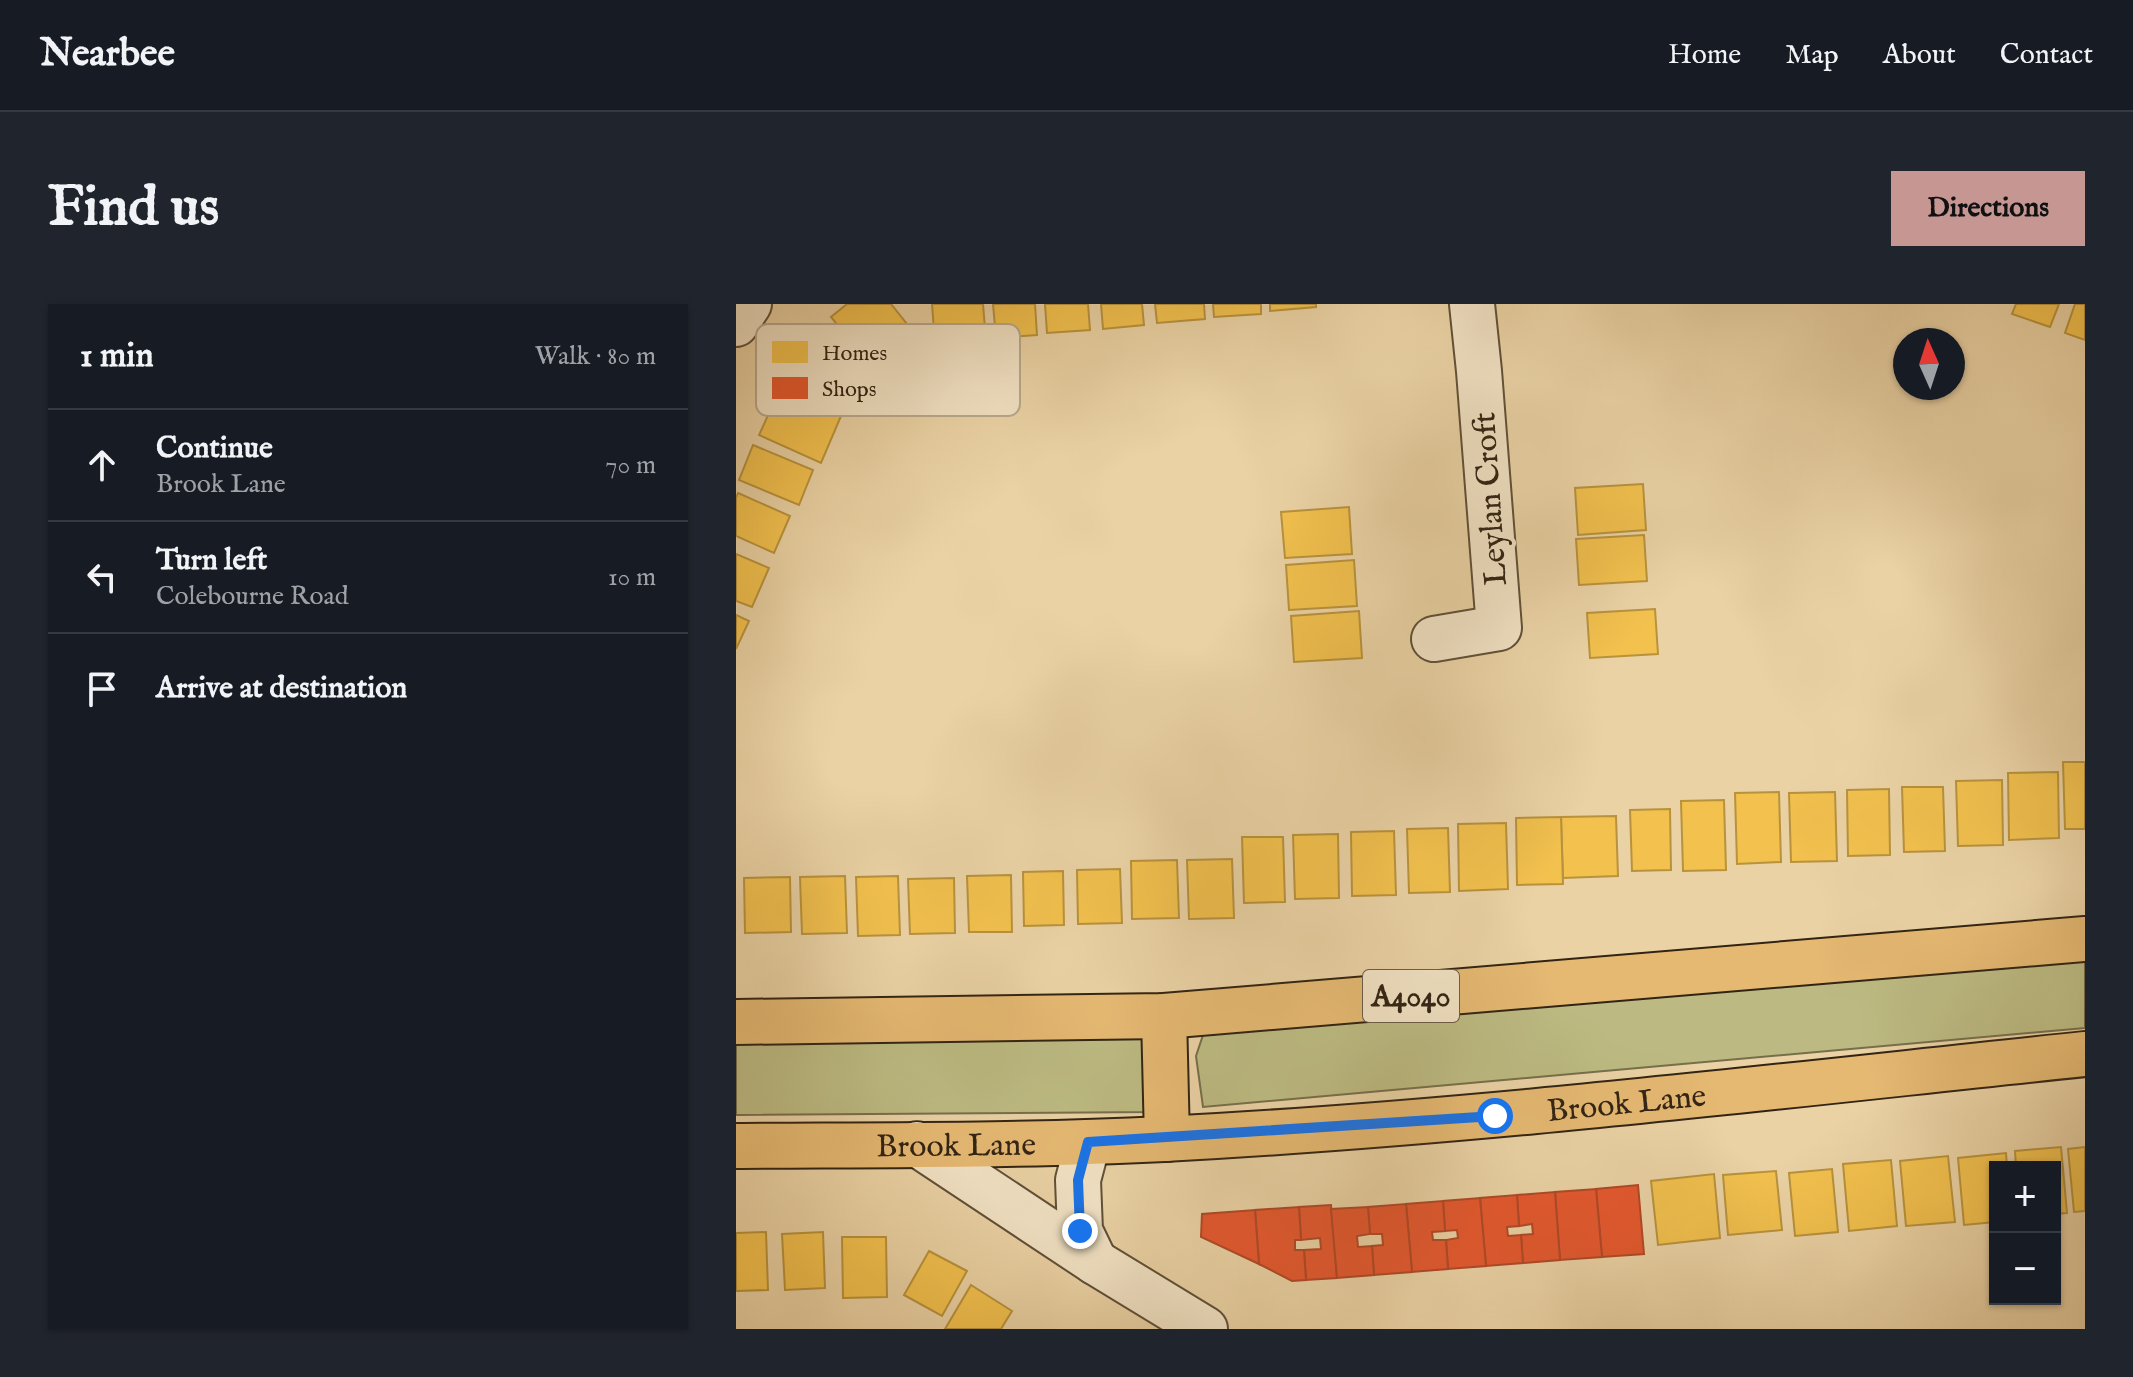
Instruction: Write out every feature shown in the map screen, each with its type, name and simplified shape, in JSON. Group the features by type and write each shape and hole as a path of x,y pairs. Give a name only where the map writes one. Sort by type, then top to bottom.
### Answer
{"main road":[{"name":"A4040","path":"736,1022 1164,1016 2085,939"},
{"path":"1164,1016 1167,1139"},
{"name":"Brook Lane","path":"736,1146 1167,1139 1495,1116 2085,1054"}],"street":[{"path":"736,324 749,304"},
{"name":"Leylan Croft","path":"1434,639 1499,628 1472,304"},
{"path":"1088,1142 1078,1180 1080,1231 1095,1262"},
{"path":"917,1144 1095,1262 1205,1329"}],"shaded area":[{"path":"2085,955 2085,1028 1203,1107 1196,1056 1204,1032"},
{"path":"1148,1029 1155,1112 736,1115 736,1040"}],"building: Homes":[{"path":"847,304 891,304 907,324 837,324 831,317"},
{"path":"932,304 983,304 985,324 934,324"},
{"path":"993,304 1035,304 1037,335 1020,336 1020,324 995,324"},
{"path":"1045,304 1088,304 1090,330 1047,333"},
{"path":"1101,304 1142,304 1144,325 1103,329"},
{"path":"1155,304 1204,304 1205,319 1157,323"},
{"path":"1213,304 1261,304 1261,314 1214,317"},
{"path":"1270,304 1316,304 1316,307 1270,311"},
{"path":"2016,304 2059,304 2050,327 2012,314"},
{"path":"2075,304 2085,304 2085,340 2065,333"},
{"path":"768,416 841,416 821,463 759,435"},
{"path":"753,445 813,470 799,505 739,480"},
{"path":"1643,484 1646,530 1578,535 1575,488"},
{"path":"738,493 790,516 774,553 736,536"},
{"path":"1349,507 1352,554 1285,558 1281,512"},
{"path":"1644,535 1647,581 1579,585 1576,539"},
{"path":"736,554 769,568 752,607 736,601"},
{"path":"1354,560 1357,606 1289,610 1286,565"},
{"path":"1655,609 1658,654 1590,658 1587,613"},
{"path":"1359,611 1362,658 1294,662 1291,616"},
{"path":"736,615 749,621 736,649"},
{"path":"2063,762 2085,762 2085,829 2065,829"},
{"path":"2058,772 2059,838 2009,840 2008,773"},
{"path":"2002,780 2003,845 1958,846 1956,781"},
{"path":"1902,787 1943,787 1945,851 1904,852"},
{"path":"1889,789 1890,855 1848,856 1847,790"},
{"path":"1779,792 1781,862 1737,864 1735,793"},
{"path":"1835,792 1837,861 1791,862 1789,793"},
{"path":"1724,800 1726,870 1683,871 1681,801"},
{"path":"1670,809 1671,870 1632,871 1630,810"},
{"path":"1616,816 1618,876 1563,878 1561,817"},
{"path":"1561,817 1563,884 1517,885 1516,818"},
{"path":"1506,823 1508,889 1459,891 1458,824"},
{"path":"1448,828 1450,892 1409,893 1407,829"},
{"path":"1394,831 1396,895 1352,896 1351,832"},
{"path":"1338,834 1339,898 1295,899 1293,835"},
{"path":"1242,837 1283,837 1285,902 1244,903"},
{"path":"1232,859 1234,918 1189,919 1187,860"},
{"path":"1177,860 1179,918 1132,919 1131,861"},
{"path":"1120,869 1122,923 1078,924 1077,870"},
{"path":"1063,871 1064,925 1024,926 1023,872"},
{"path":"1011,875 1012,932 969,932 967,876"},
{"path":"845,876 847,933 802,934 800,877"},
{"path":"898,876 900,935 858,936 856,877"},
{"path":"790,877 791,932 745,933 744,878"},
{"path":"954,878 955,933 910,934 908,879"},
{"path":"2061,1147 2067,1213 2061,1214 2061,1161 2016,1161 2015,1151"},
{"path":"2085,1147 2085,1211 2074,1212 2068,1149"},
{"path":"2006,1153 2007,1161 1989,1161 1989,1223 1964,1225 1958,1158"},
{"path":"1948,1156 1955,1222 1906,1226 1900,1161"},
{"path":"1891,1160 1897,1226 1849,1231 1843,1164"},
{"path":"1832,1169 1838,1232 1795,1236 1789,1173"},
{"path":"1776,1171 1782,1230 1728,1235 1723,1175"},
{"path":"1714,1174 1720,1238 1658,1245 1651,1181"},
{"path":"766,1232 768,1290 736,1291 736,1233"},
{"path":"823,1232 825,1288 785,1290 782,1234"},
{"path":"842,1237 886,1237 887,1297 843,1298"},
{"path":"929,1251 967,1271 942,1316 904,1295"},
{"path":"971,1285 1012,1311 1001,1329 945,1329"}],"building: Shops":[{"path":"1638,1185 1644,1254 1602,1257 1596,1189"},
{"path":"1596,1189 1602,1257 1560,1260 1555,1192"},
{"path":"1555,1192 1560,1260 1523,1263 1521,1235 1533,1234 1532,1224 1519,1226 1517,1195"},
{"path":"1517,1195 1519,1226 1507,1227 1508,1236 1521,1235 1523,1263 1486,1266 1480,1198"},
{"path":"1480,1198 1486,1266 1448,1269 1446,1240 1458,1238 1457,1230 1445,1231 1443,1201"},
{"path":"1443,1201 1445,1231 1432,1232 1433,1240 1446,1240 1448,1269 1412,1272 1406,1204"},
{"path":"1406,1204 1412,1272 1374,1275 1372,1246 1383,1245 1382,1234 1370,1234 1368,1207"},
{"path":"1331,1205 1337,1278 1306,1280 1304,1250 1321,1249 1320,1238 1301,1240 1299,1207"},
{"path":"1299,1207 1301,1240 1295,1240 1295,1250 1304,1250 1306,1280 1292,1281 1259,1264 1255,1210"},
{"path":"1368,1207 1370,1234 1357,1236 1358,1247 1372,1246 1374,1275 1337,1278 1331,1209"},
{"path":"1255,1210 1259,1264 1201,1237 1202,1214"}],"route":[{"path":"1080,1231 1078,1180 1088,1142 1495,1116"}]}
